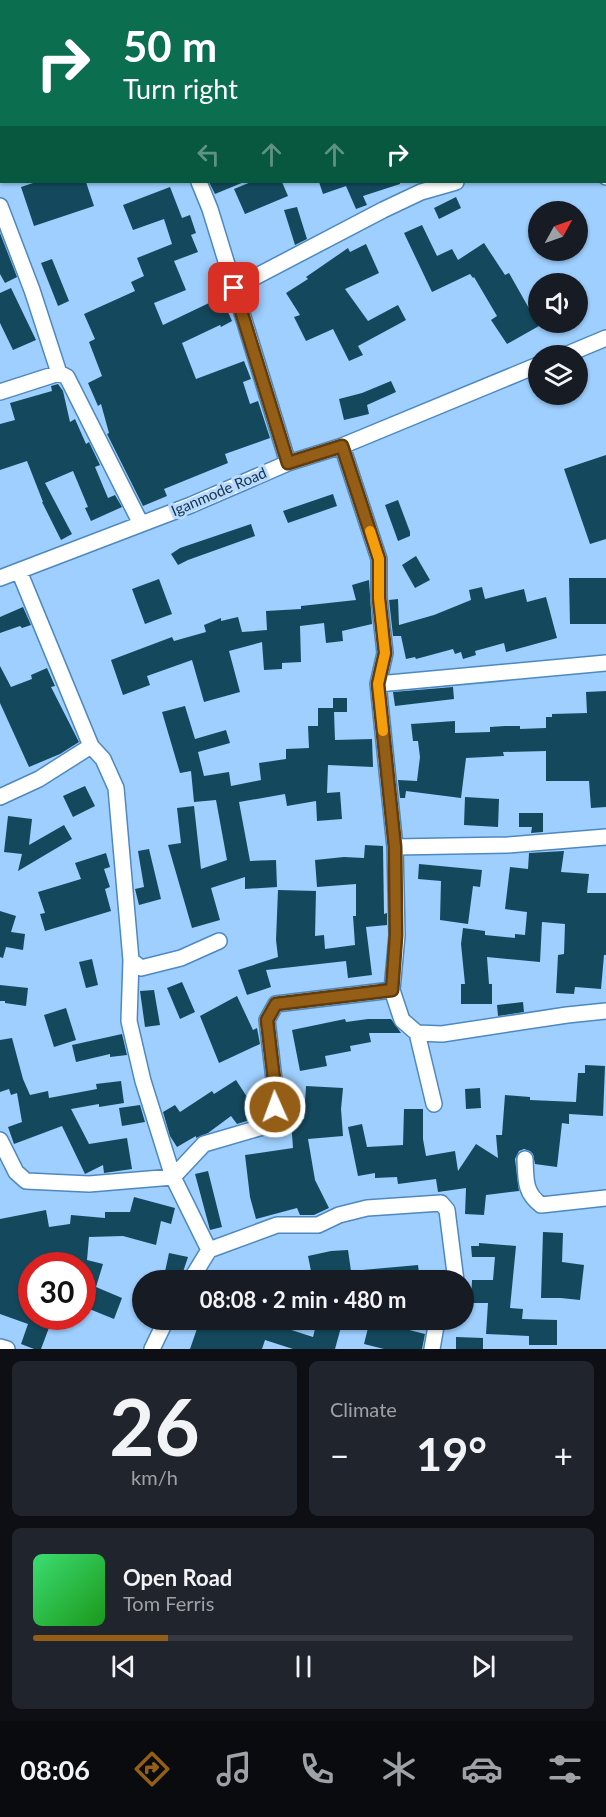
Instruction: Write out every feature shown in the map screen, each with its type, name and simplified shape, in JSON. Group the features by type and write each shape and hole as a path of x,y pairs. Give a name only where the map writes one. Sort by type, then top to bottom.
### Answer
{"street":[{"path":"199,183 210,209 288,463"},
{"path":"234,288 383,210 421,192 452,183"},
{"path":"0,206 32,290 59,373"},
{"path":"588,346 606,338"},
{"name":"Iganmode Road","path":"0,578 191,505 288,463 342,446 528,369"},
{"path":"0,392 59,373 67,377 141,524"},
{"path":"342,446 379,559 379,598 385,653 378,684 395,847 396,935 392,990 402,1020 417,1033 434,1104"},
{"path":"19,571 91,746 103,759 116,788 131,960 129,1020 143,1081 173,1178 209,1250"},
{"path":"378,684 606,663"},
{"path":"0,796 39,779 91,746"},
{"path":"395,847 508,845 606,837"},
{"path":"131,960 141,968 181,958 219,941"},
{"path":"0,1140 16,1172 26,1181 89,1184 173,1178 204,1144 273,1124 284,1113 275,1107 267,1020 276,1004 392,990"},
{"path":"417,1033 442,1034 606,1011"},
{"path":"525,1159 526,1184 532,1198 541,1205 606,1197"},
{"path":"197,1270 209,1250 277,1225 318,1225 339,1215 367,1208 441,1203 447,1209 455,1270"},
{"path":"152,1349 161,1330"},
{"path":"432,1349 435,1330"},
{"path":"0,1347 7,1349"}],"building":[{"path":"33,183 86,183 94,206 34,226 21,187"},
{"path":"210,183 242,183 215,194"},
{"path":"249,183 282,183 288,196 245,214 234,189"},
{"path":"319,183 400,183 363,196 367,205 356,209 346,186 323,194"},
{"path":"170,187 182,218 190,215 196,233 191,235 198,252 174,261 186,290 154,303 163,325 209,303 208,299 220,294 232,321 182,343 196,379 244,361 251,379 243,382 250,404 258,401 270,438 225,454 228,463 164,489 167,496 143,506 107,434 109,433 101,404 98,406 88,383 102,376 89,342 95,339 84,314 135,291 131,282 144,276 137,258 172,244 164,219 133,230 123,205"},
{"path":"456,197 461,208 439,219 434,208"},
{"path":"297,207 307,239 295,245 284,210"},
{"path":"422,225 437,256 452,249 458,260 484,243 505,275 509,273 528,307 528,332 507,344 491,320 497,316 470,274 432,292 404,233"},
{"path":"0,233 17,277 5,283 0,274"},
{"path":"366,244 379,273 345,289 368,321 398,305 406,320 358,346 363,355 349,361 333,329 306,341 294,317 300,315 286,293 348,248 350,252"},
{"path":"52,259 69,301 58,306 41,263"},
{"path":"11,288 36,340 13,350 0,323 0,293"},
{"path":"391,381 396,392 367,405 369,414 344,420 339,399 362,393"},
{"path":"58,384 63,391 70,422 75,419 86,444 89,442 100,465 95,467 108,498 115,495 122,507 91,521 85,508 88,507 73,471 45,483 72,534 61,540 42,502 27,461 0,470 0,424 15,420 10,403 52,391 51,386"},
{"path":"606,455 606,539 590,544 564,469"},
{"path":"333,494 337,506 288,523 283,511"},
{"path":"398,500 410,536 398,541 385,505"},
{"path":"251,524 255,536 178,565 171,554 180,548"},
{"path":"416,556 430,580 415,588 402,565"},
{"path":"569,578 606,578 606,624 570,624"},
{"path":"159,579 172,614 145,624 132,589"},
{"path":"369,580 372,624 342,631 343,641 326,643 324,623 300,626 301,662 282,663 282,669 264,670 262,642 229,651 240,692 204,702 192,660 147,676 150,685 123,695 111,660 172,637 174,641 206,632 204,625 221,618 221,621 238,617 242,632 267,630 266,611 301,609 301,606 356,600 352,585"},
{"path":"482,587 485,599 524,589 527,602 546,597 557,638 506,652 504,643 475,651 476,655 463,659 461,652 455,654 453,649 416,659 415,657 406,659 401,636 393,636 389,600 398,599 399,625 434,615 471,600 469,590"},
{"path":"23,607 31,625 0,633 0,617"},
{"path":"0,666 11,687 32,679 31,675 47,668 55,686 51,687 79,742 60,754 29,767 0,703"},
{"path":"453,687 454,699 395,706 393,692"},
{"path":"606,691 606,807 591,808 589,781 546,781 546,751 503,752 504,756 466,758 461,798 406,791 405,798 400,798 398,780 417,781 420,757 418,741 413,741 411,724 455,721 455,733 490,732 490,727 505,726 520,726 520,729 546,728 546,717 552,717 552,714 587,713 586,692"},
{"path":"333,698 347,698 347,712 334,712 335,740 372,739 373,767 328,765 327,793 340,792 342,819 317,821 316,801 287,806 285,794 239,802 250,861 276,860 277,887 245,889 245,877 211,888 220,920 192,928 168,845 181,843 177,808 194,806 201,869 227,860 216,800 194,802 191,771 180,773 162,712 185,706 195,739 226,730 230,743 198,752 204,776 229,772 231,786 261,780 259,763 286,759 286,749 309,748 308,726 318,726 318,708 333,708"},
{"path":"85,786 95,806 73,817 63,796"},
{"path":"465,797 499,799 498,827 464,825"},
{"path":"519,813 543,813 543,832 531,833 532,827 519,827"},
{"path":"8,816 32,819 29,845 64,825 72,839 18,871 22,854 4,852"},
{"path":"365,845 383,846 384,914 387,913 387,925 366,927 372,975 348,978 346,961 266,970 271,987 247,995 238,970 278,957 276,940 278,890 316,891 315,936 324,935 325,949 355,945 353,916 356,916 356,884 317,887 315,860 344,857 364,858"},
{"path":"149,849 161,899 139,905 135,889 144,887 138,851"},
{"path":"564,851 561,872 589,874 587,893 606,893 606,955 604,955 601,989 575,987 574,994 556,993 558,955 564,954 565,924 542,922 540,962 487,957 489,984 492,984 492,1004 461,1004 461,984 465,984 461,944 463,928 485,931 485,935 515,938 515,934 525,935 527,912 505,909 510,867 528,869 529,853"},
{"path":"106,853 110,867 104,869 110,887 105,889 111,911 45,931 40,914 45,913 38,892 81,879 75,863"},
{"path":"419,864 482,870 480,887 473,886 468,924 440,920 441,881 418,879"},
{"path":"0,911 16,916 11,932 25,934 23,950 6,947 3,958 0,957"},
{"path":"92,959 98,985 86,988 79,962"},
{"path":"182,982 195,1012 180,1019 167,988"},
{"path":"0,985 28,988 26,1006 0,1001"},
{"path":"154,990 160,1025 145,1027 140,991"},
{"path":"237,996 253,1030 257,1028 260,1044 219,1063 200,1016"},
{"path":"523,1002 524,1012 498,1016 497,1005"},
{"path":"66,1008 76,1040 54,1047 44,1015"},
{"path":"345,1019 346,1022 391,1019 401,1033 369,1033 371,1042 350,1046 351,1051 325,1056 327,1066 300,1071 292,1030"},
{"path":"122,1034 127,1055 110,1057 110,1054 76,1062 72,1045"},
{"path":"12,1038 23,1079 30,1095 48,1091 49,1098 97,1089 96,1084 121,1081 124,1103 99,1107 99,1104 71,1109 89,1144 127,1138 132,1169 104,1173 103,1165 85,1174 62,1126 14,1144 8,1127 22,1122 17,1093 11,1095 9,1089 0,1092 0,1040"},
{"path":"585,1065 605,1066 603,1116 569,1114 569,1124 562,1123 557,1167 535,1164 530,1151 524,1149 519,1151 515,1159 519,1191 486,1195 484,1215 465,1214 466,1188 438,1192 436,1179 398,1184 397,1177 375,1178 375,1173 358,1176 348,1127 362,1124 367,1147 403,1145 404,1109 423,1109 423,1139 426,1156 455,1151 458,1171 476,1144 498,1158 496,1135 502,1135 505,1095 530,1097 530,1100 576,1102 578,1073 585,1073"},
{"path":"236,1080 260,1117 237,1124 231,1116 208,1133 196,1138 196,1136 177,1147 170,1136 163,1112 175,1105 180,1112 212,1091 214,1094"},
{"path":"306,1086 343,1088 341,1109 343,1136 308,1139 315,1180 329,1208 314,1215 300,1215 297,1208 256,1219 250,1197 245,1155 293,1148 291,1120 304,1119"},
{"path":"480,1088 481,1108 466,1109 465,1089"},
{"path":"140,1105 145,1122 122,1126 119,1108"},
{"path":"208,1171 222,1227 210,1230 195,1174"},
{"path":"134,1197 175,1208 171,1224 161,1221 156,1245 123,1236 89,1237 88,1252 18,1252 18,1320 0,1314 0,1219 46,1210 49,1227 70,1224 71,1215 105,1218 105,1212 130,1212"},
{"path":"543,1232 563,1233 562,1262 584,1265 580,1300 541,1298"},
{"path":"479,1243 516,1246 510,1308 523,1309 522,1319 557,1320 557,1345 529,1345 529,1336 486,1334 488,1303 474,1303 474,1280 493,1280 495,1257 472,1257 471,1246 479,1246"},
{"path":"348,1250 351,1270 311,1270 308,1256"},
{"path":"169,1253 188,1257 184,1270 165,1270"},
{"path":"96,1262 103,1264 96,1287"},
{"path":"418,1265 419,1270 362,1270"},
{"path":"96,1287 122,1298 114,1319 96,1312"},
{"path":"26,1330 48,1330 41,1349 21,1344"},
{"path":"197,1330 291,1330 313,1337 315,1330 340,1330 335,1349 293,1349 265,1340 262,1349 190,1349"},
{"path":"368,1330 409,1330 425,1334 422,1349 384,1349 364,1344"},
{"path":"456,1337 483,1338 483,1349 456,1349"}],"slow traffic":[{"path":"370,531 379,559 379,598 385,653 378,684 383,731"}],"route":[{"path":"234,288 288,463 342,446 379,559 379,598 385,653 378,684 395,847 396,935 392,990 276,1004 267,1020 275,1107"}]}
